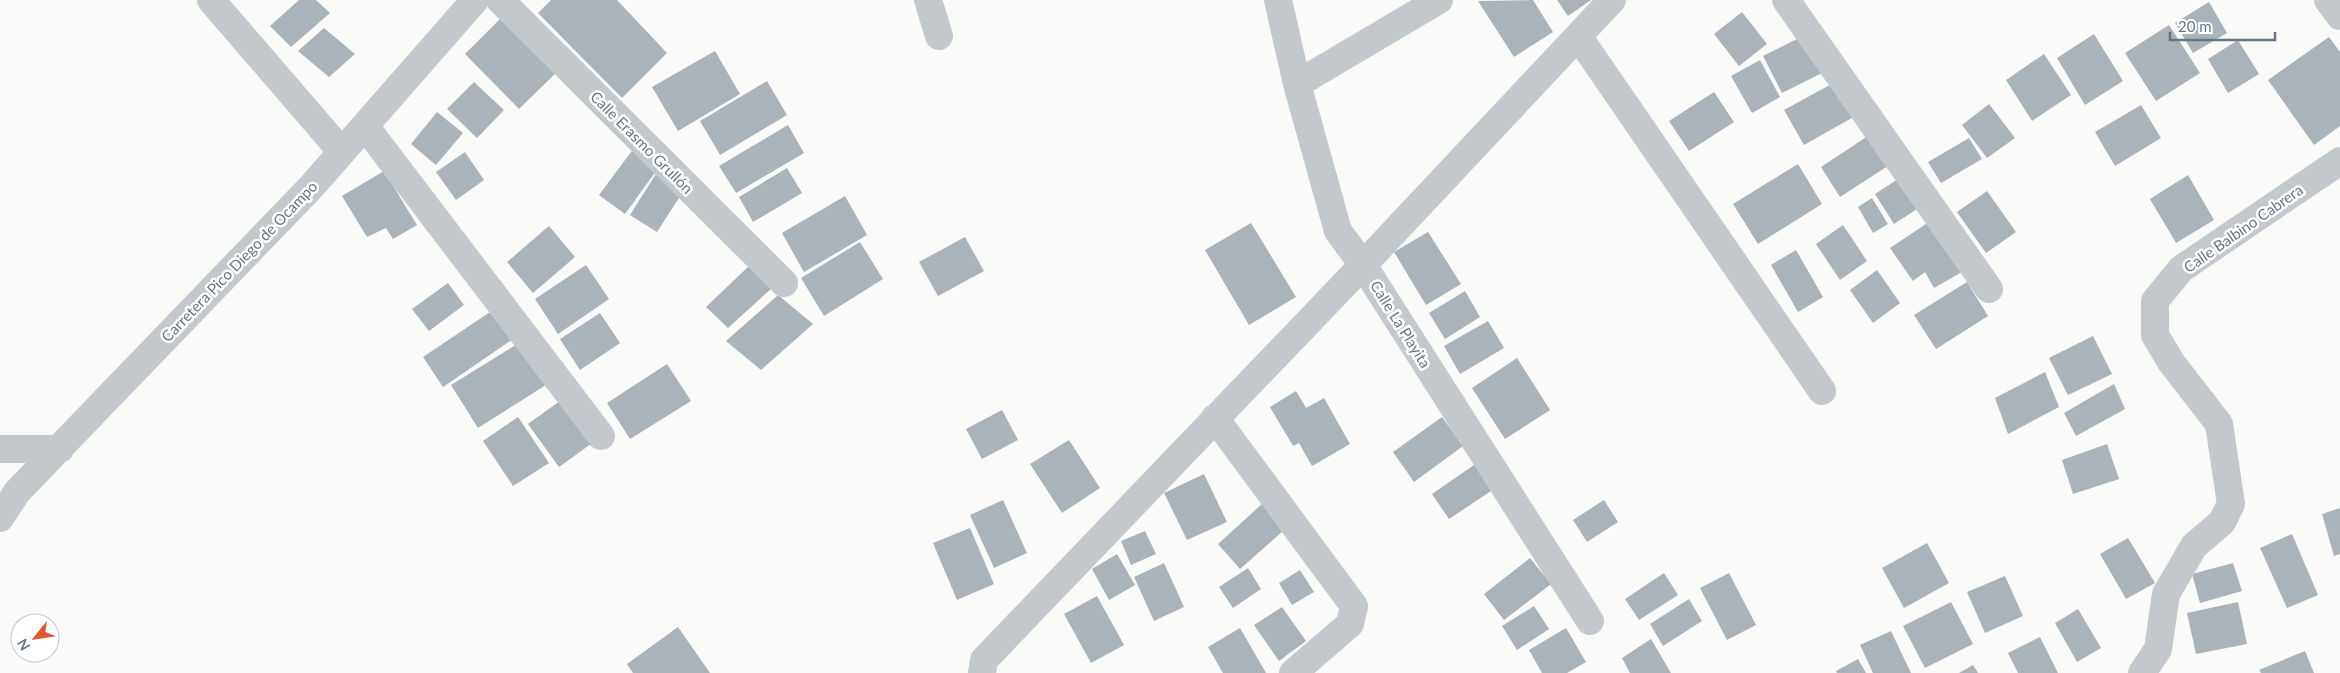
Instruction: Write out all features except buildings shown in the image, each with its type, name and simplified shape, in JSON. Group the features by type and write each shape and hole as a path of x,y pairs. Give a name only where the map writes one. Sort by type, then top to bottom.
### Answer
{"street":[{"path":"211,0 342,152"},
{"name":"Carretera Pico Diego de Ocampo","path":"0,518 17,492 342,152 475,0"},
{"name":"Calle Erasmo Grullón","path":"500,0 784,283"},
{"path":"928,0 939,36"},
{"name":"Calle La Playita","path":"1278,0 1298,84 1338,231 1363,265 1590,621"},
{"path":"1298,84 1439,0"},
{"path":"982,673 984,660 1363,265 1612,0"},
{"path":"1786,0 1989,289"},
{"path":"2328,0 2340,16"},
{"path":"1578,36 1822,392"},
{"path":"365,126 601,436"},
{"name":"Calle Balbino Cabrera","path":"2142,673 2158,649 2166,594 2194,546 2222,522 2231,504 2219,424 2172,362 2155,335 2154,301 2181,269 2340,161"},
{"path":"1215,418 1354,606 1350,624 1293,673"},
{"path":"0,449 60,449"}]}
